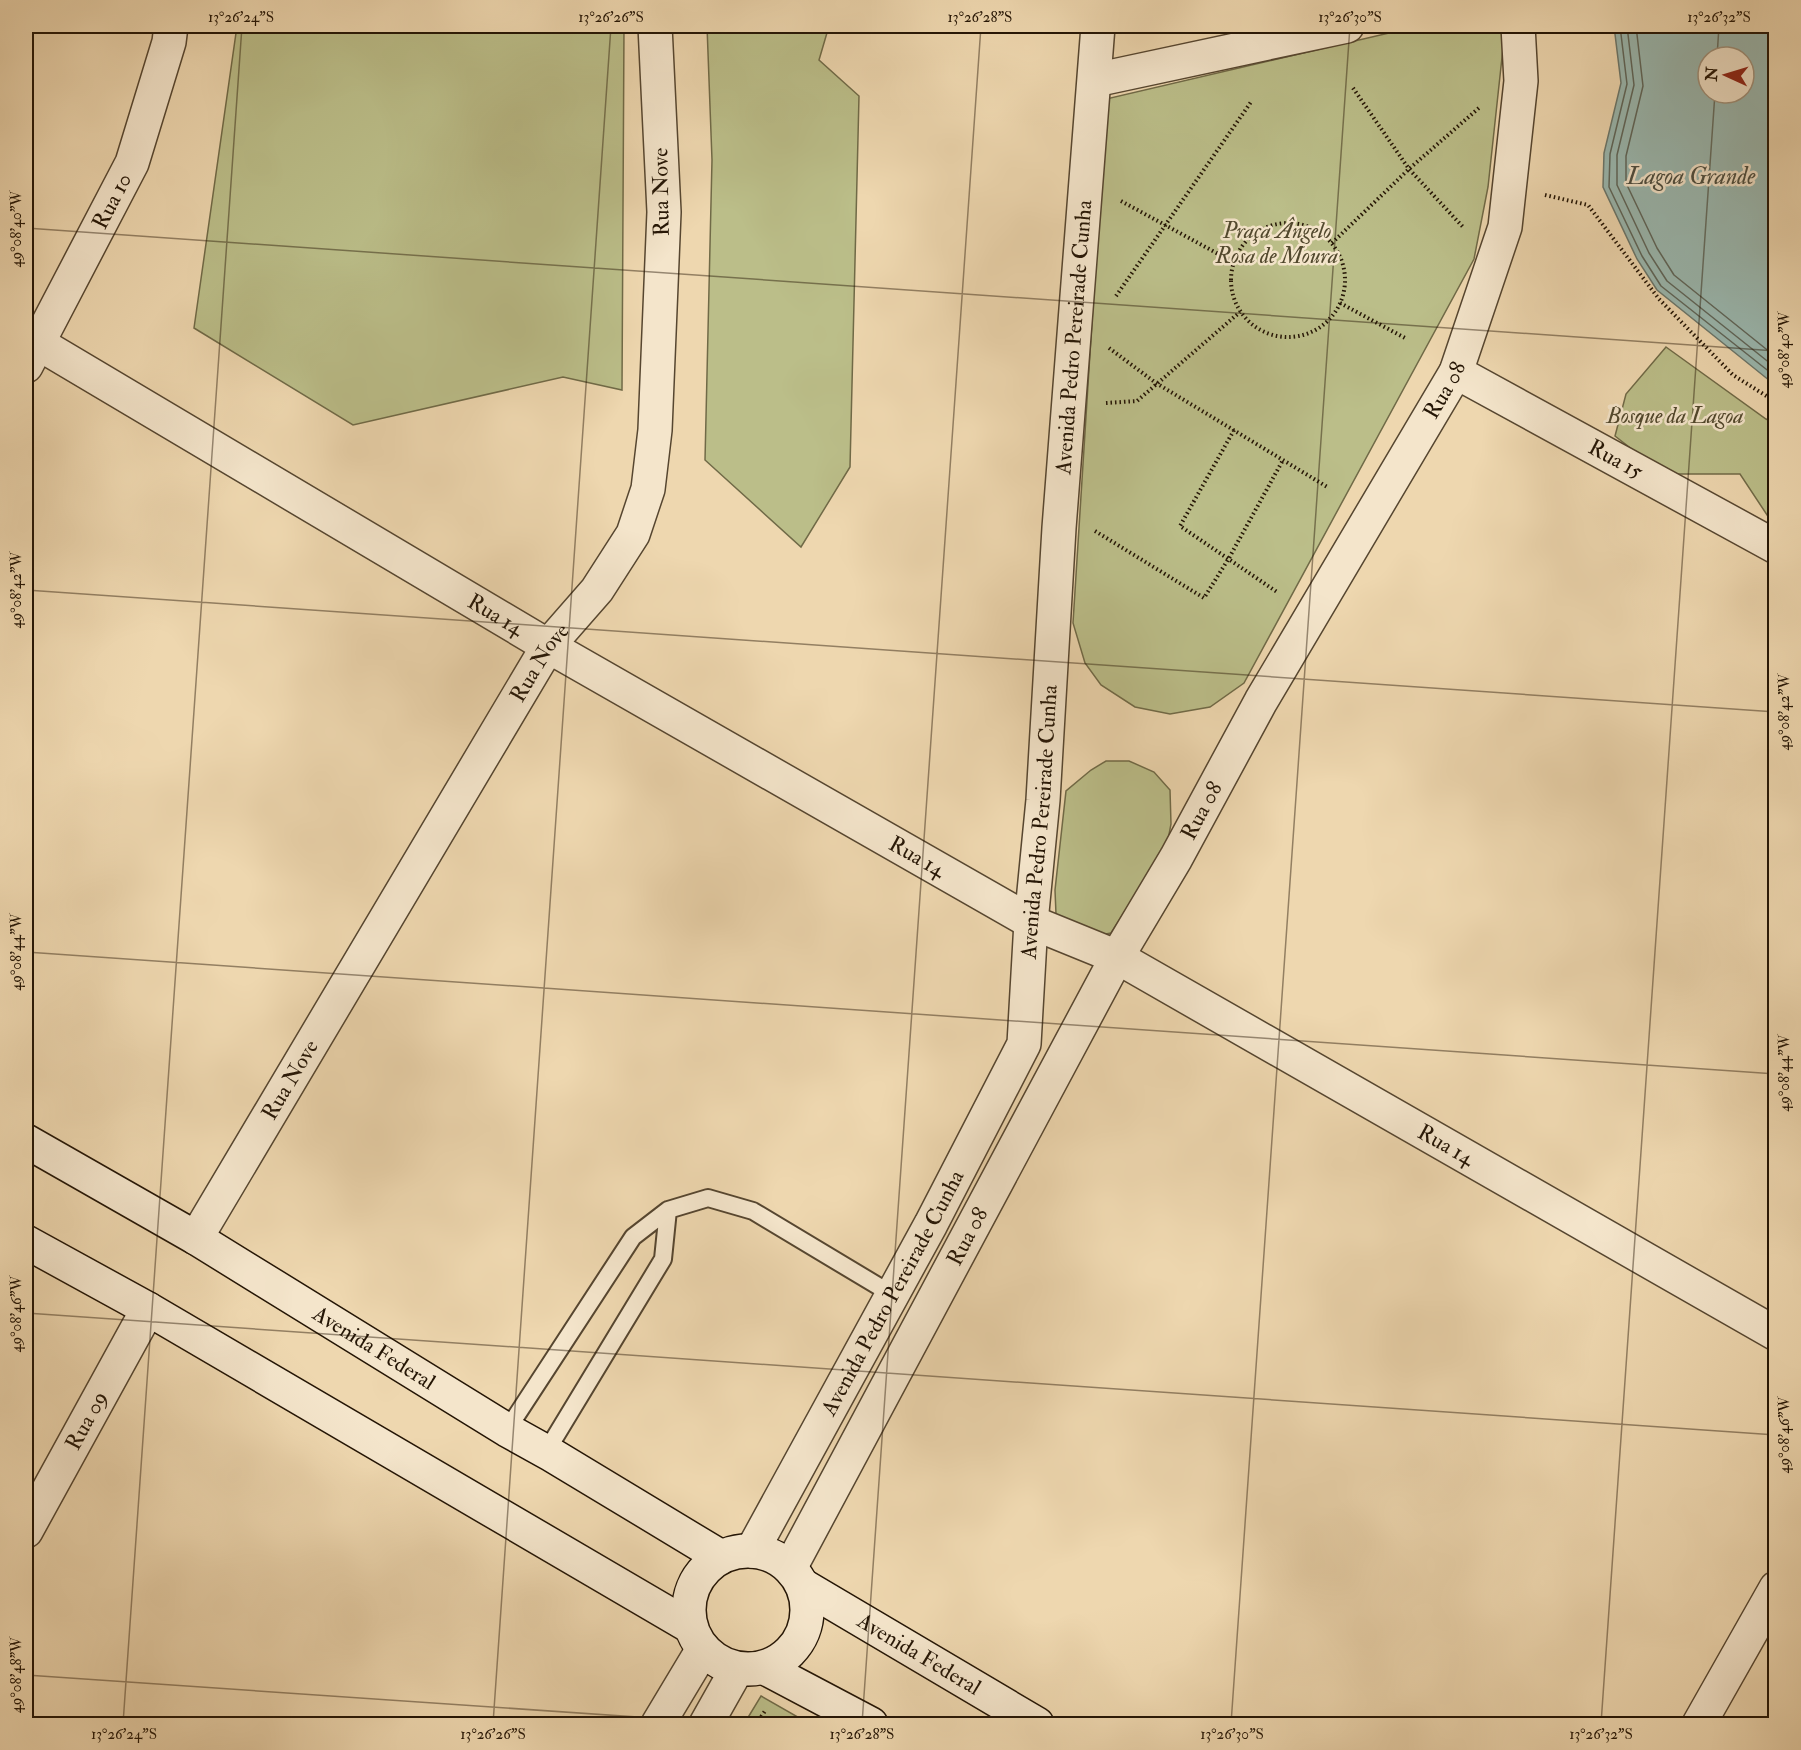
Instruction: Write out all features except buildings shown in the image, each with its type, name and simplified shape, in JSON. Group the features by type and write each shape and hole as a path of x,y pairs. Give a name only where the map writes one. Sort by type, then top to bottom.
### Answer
{"street":[{"name":"Rua 10","path":"30,348 132,163 169,42 171,26"},
{"name":"Rua Nove","path":"196,1238 548,646 597,590 633,534 648,489 654,430 664,212 656,26"},
{"name":"Avenida Pedro Pereirade Cunha","path":"752,1551 931,1224 1024,1044 1031,922 1043,800 1059,528 1098,26"},
{"path":"1095,80 1347,26"},
{"name":"Rua 08","path":"796,1577 1117,957 1176,858 1261,701 1456,372 1505,227 1521,81 1518,26"},
{"name":"Rua 14","path":"30,348 1031,922 1117,957 1776,1334"},
{"name":"Rua 15","path":"1456,372 1776,547"},
{"name":"Avenida Federal","path":"26,1141 196,1238 507,1430 721,1557"},
{"path":"26,1242 148,1309 697,1638 718,1663 751,1669 871,1725"},
{"name":"Rua 09","path":"26,1531 148,1309"},
{"path":"658,1725 697,1638 688,1607 693,1587 704,1570 721,1557 736,1552 752,1551 766,1554 779,1560 796,1577 807,1605 806,1625 798,1644 783,1659 751,1669 706,1725"},
{"name":"Avenida Federal","path":"796,1577 1037,1725"},
{"path":"1699,1725 1776,1588"}],"lane":[{"path":"507,1430 633,1237 668,1210 708,1198 753,1211 892,1295"},
{"path":"546,1452 663,1259 668,1210"}],"path":[{"path":"1332,243 1409,169 1479,107 1521,81"},
{"path":"1353,88 1409,169 1463,226"},
{"path":"1112,302 1251,102"},
{"path":"1509,188 1588,205 1659,299 1733,375 1776,402"},
{"path":"1115,198 1233,262"},
{"path":"1293,222 1312,228 1326,236 1332,243 1346,274 1344,293 1338,310 1325,326 1307,335 1277,337 1254,327 1240,312 1231,291 1233,262 1243,244 1257,231 1276,224 1293,222"},
{"path":"1340,303 1405,338"},
{"path":"1100,403 1137,401 1240,312"},
{"path":"1103,343 1156,383 1329,488"},
{"path":"1234,430 1180,526 1277,592"},
{"path":"1059,528 1094,531 1204,598 1229,558 1283,460"},
{"path":"756,1725 764,1710 772,1715"}],"green space":[{"path":"237,26 624,26 622,390 563,377 353,425 194,328"},
{"path":"707,26 829,26 819,60 859,96 850,467 801,547 705,460 712,160"},
{"name":"Praça Ângelo Rosa de Moura","path":"1419,26 1498,26 1504,39 1488,187 1474,259 1244,683 1210,707 1170,714 1135,707 1101,685 1085,663 1073,623 1106,99"},
{"name":"Bosque da Lagoa","path":"1666,347 1766,419 1775,423 1775,527 1740,474 1677,474 1642,457 1615,436 1626,394"},
{"path":"1106,761 1129,761 1154,772 1170,790 1171,824 1167,845 1111,933 1090,937 1069,931 1056,914 1055,890 1066,791"},
{"path":"761,1696 810,1724 744,1724"}],"water":[{"name":"Lagoa Grande","path":"1614,26 1775,26 1775,384 1657,290 1637,259 1603,187 1604,153 1621,83"}]}
